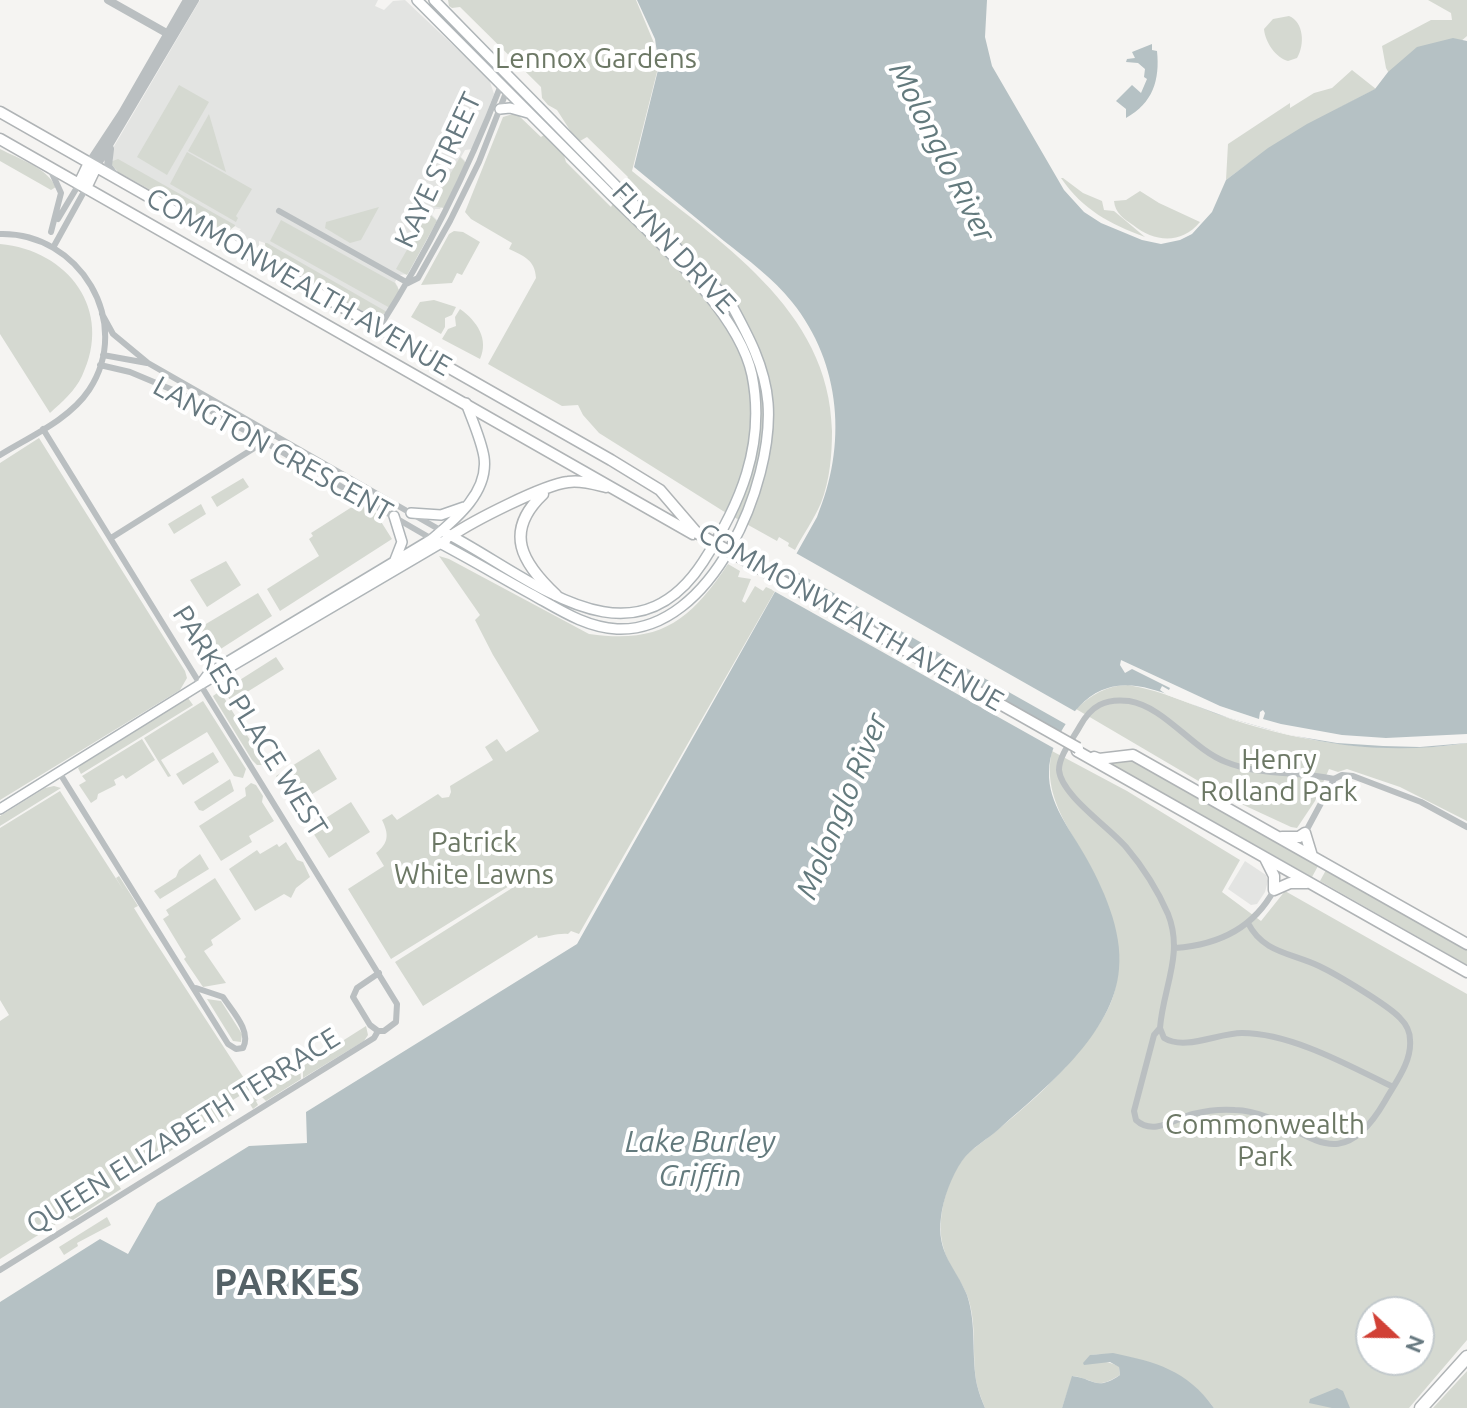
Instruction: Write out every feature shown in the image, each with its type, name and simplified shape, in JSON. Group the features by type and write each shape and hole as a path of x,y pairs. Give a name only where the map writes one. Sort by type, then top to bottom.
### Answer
{"highway":[{"name":"COMMONWEALTH AVENUE","path":"0,112 660,490 696,534 745,564 1077,749 1099,759 1133,755 1467,944"},
{"name":"COMMONWEALTH AVENUE","path":"0,139 1467,972"},
{"path":"82,186 93,165"},
{"path":"446,534 551,487 578,482 616,489"},
{"path":"551,487 525,516 521,537 524,556 530,567 556,595"},
{"path":"1276,836 1292,838 1305,833 1312,856"},
{"path":"1265,858 1274,876 1274,890 1290,883 1309,883"},
{"path":"1421,1408 1467,1360"},
{"path":"1428,1408 1467,1360"}],"main road":[{"name":"FLYNN DRIVE","path":"417,0 475,57 508,82 730,302 760,360 769,418 756,486 746,514 726,551 690,601 651,623 621,629 590,625 437,541"},
{"name":"FLYNN DRIVE","path":"434,0 483,50 531,114 718,307 745,352 752,375 755,408 754,448 736,505 694,575 672,598 644,612 613,615 598,612 556,595 446,534"},
{"path":"475,57 483,50"},
{"path":"500,109 510,108 531,114"},
{"path":"0,809 446,534 480,484 484,459 466,403"},
{"path":"411,513 443,515 467,506"},
{"path":"393,563 402,542 394,516"},
{"path":"201,684 209,673 393,563 437,541"}],"street":[{"path":"108,0 170,35"},
{"path":"93,165 117,134 187,0"},
{"path":"93,165 170,35 195,0"},
{"name":"KAYE STREET","path":"408,283 418,278 450,221 479,162 508,82"},
{"name":"KAYE STREET","path":"379,328 408,283 508,82"},
{"path":"117,134 108,161 117,179"},
{"path":"36,159 51,171 61,193 51,232"},
{"path":"45,242 82,186"},
{"path":"54,246 82,186"},
{"path":"279,211 408,283"},
{"name":"LANGTON CRESCENT","path":"0,234 21,235 54,246 83,272 95,292 105,331 103,355 148,363"},
{"name":"LANGTON CRESCENT","path":"102,314 113,334 148,363 446,534"},
{"path":"0,455 43,429 82,399 94,382 103,355"},
{"name":"LANGTON CRESCENT","path":"100,365 130,372 180,393 437,541"},
{"name":"PARKES PLACE WEST","path":"43,429 379,973 398,1010 398,1016 391,1027 378,1031"},
{"path":"111,538 275,435"},
{"path":"311,469 318,460"},
{"path":"1248,923 1273,950 1325,969 1402,1020 1410,1035 1409,1055 1393,1087 1365,1130 1350,1140 1341,1143 1316,1142 1269,1118 1236,1110 1195,1114 1160,1127 1139,1124 1134,1115 1154,1035 1160,1028 1175,948 1167,913 1148,879 1125,847 1069,792 1061,780 1060,763 1090,709 1107,701 1133,702 1154,711 1188,739 1225,762 1245,768 1334,779 1342,775 1353,776 1437,809 1467,827"},
{"path":"59,772 229,1045 236,1049 243,1048 247,1041 246,1033 223,997 196,988"},
{"path":"1305,833 1334,779"},
{"path":"1175,948 1210,943 1248,923 1274,890"},
{"path":"378,1031 370,1025 353,997 357,988 379,973"},
{"path":"1160,1028 1164,1038 1179,1044 1227,1033 1277,1037 1393,1087"},
{"name":"QUEEN ELIZABETH TERRACE","path":"0,1270 374,1038 378,1031"}],"shaded area":[{"path":"200,0 378,0 375,6 384,10 393,1 405,0 489,79 494,94 473,149 465,150 461,157 465,161 440,209 435,209 432,215 437,220 408,274 399,275 395,282 398,293 384,315 368,314 271,258 266,252 265,243 259,241 259,250 235,235 241,229 235,226 226,230 217,228 112,167 113,148"},
{"path":"1245,861 1266,875 1268,881 1257,904 1251,905 1228,889"}],"green space":[{"name":"Lennox Gardens","path":"448,0 636,0 654,43 657,72 632,171 699,224 763,281 790,313 812,348 826,387 832,431 828,476 821,503 795,550 779,537 777,541 723,511 599,433 578,405 562,406 488,364 536,278 531,263 509,249 512,243 471,219 465,212 503,117 516,113 541,137 544,135 561,146 566,162 611,207 628,177 587,137 580,141 573,135 557,110 542,98 541,87 460,7 449,6"},
{"path":"1428,0 1467,0 1467,36 1391,77 1382,46 1431,20 1452,20 1451,13"},
{"path":"1289,16 1298,23 1302,41 1297,58 1288,61 1272,49 1264,29 1273,19"},
{"path":"1352,70 1376,89 1298,131 1226,180 1228,144 1290,103 1290,108 1314,93 1332,88"},
{"path":"179,85 209,102 167,175 137,157"},
{"path":"209,114 226,172 188,151"},
{"path":"0,149 39,169 56,187 51,190 0,161"},
{"path":"187,152 252,189 236,216 236,222 170,184"},
{"path":"460,157 466,163 444,208 432,206"},
{"path":"118,159 235,226 230,230 221,229 118,172 110,162"},
{"path":"1063,178 1083,193 1102,201 1104,210 1114,211 1145,237 1098,215 1078,199"},
{"path":"1140,191 1200,222 1176,238 1158,238 1141,231 1120,215 1114,201 1126,200"},
{"path":"379,207 361,240 350,243 325,228 326,222"},
{"path":"428,213 437,221 407,275 396,269"},
{"path":"281,220 395,283 399,290 390,308 270,241"},
{"path":"463,232 480,242 462,275 457,273 452,283 421,285 449,234"},
{"path":"265,243 387,312 378,316 368,314 271,258 266,252"},
{"path":"0,244 46,258 64,271 88,307 92,328 90,352 82,376 50,413 0,334"},
{"path":"434,300 456,307 452,315 445,318 441,334 411,317 420,302"},
{"path":"460,309 480,331 483,344 480,359 442,339 448,329 456,326 455,317"},
{"path":"39,438 187,678 180,690 0,800 0,463"},
{"path":"243,478 249,487 217,507 211,497"},
{"path":"366,498 392,539 280,611 267,589 319,556 309,539 313,536 311,533"},
{"path":"201,504 206,514 174,534 168,524"},
{"name":"Patrick White Lawns","path":"439,556 589,634 635,635 654,632 670,624 700,601 728,564 740,571 738,577 751,579 742,601 745,603 755,586 763,591 766,587 775,591 579,934 571,931 538,938 537,935 423,1006 395,962 528,878 527,875 391,959 348,889 384,866 376,853 386,838 382,820 392,814 397,820 438,794 442,798 449,797 450,786 493,760 485,747 497,739 506,752 539,731 475,620 480,615"},
{"path":"226,561 241,585 207,607 190,580"},
{"path":"258,593 272,616 205,659 189,634"},
{"path":"276,657 284,669 231,702 224,690"},
{"name":"Henry Rolland Park","path":"1128,685 1169,696 1234,720 1320,741 1409,748 1467,743 1467,821 1400,787 1347,769 1338,772 1329,769 1315,801 1297,828 1291,827 1224,796 1076,709 1100,692"},
{"path":"220,691 263,765 257,765 252,760 214,698"},
{"path":"188,698 193,705 81,774 78,768 81,765"},
{"path":"203,701 246,769 243,778 234,776 207,732 161,760 171,776 168,777 144,738"},
{"path":"142,739 155,760 126,779 123,775 114,780 116,785 98,794 91,803 79,785 86,781 82,776"},
{"path":"319,749 337,779 294,805 276,776"},
{"name":"Commonwealth Park","path":"1052,751 1127,791 1240,860 1222,892 1261,921 1285,891 1467,994 1467,1340 1409,1408 1214,1408 1190,1384 1159,1366 1125,1357 1091,1355 1119,1366 1120,1375 1100,1383 1073,1376 1062,1408 985,1408 975,1374 970,1306 947,1259 941,1236 947,1189 966,1155 1036,1096 1074,1057 1105,1014 1116,984 1117,945 1108,908 1091,867 1064,820 1052,787"},
{"path":"1115,751 1318,866 1312,877 1108,762"},
{"path":"213,752 219,762 183,785 176,774"},
{"path":"230,779 234,791 203,811 199,810 194,802"},
{"path":"251,783 263,796 262,802 274,821 249,836 252,842 221,861 199,826 246,796 245,788"},
{"path":"45,788 61,788 0,826 0,816"},
{"path":"60,791 124,891 116,878 119,876 138,906 134,908 147,929 251,1089 228,1103 234,1114 184,1141 138,1175 130,1163 112,1174 121,1189 73,1220 67,1217 0,1259 0,1021 9,1015 0,1000 0,828"},
{"path":"351,802 370,832 329,858 310,828"},
{"path":"286,842 297,860 303,862 310,877 296,888 291,898 284,894 255,911 229,869 257,850 260,854"},
{"path":"200,854 209,869 160,899 154,891 176,877 179,870"},
{"path":"1326,870 1467,950 1467,965 1320,881"},
{"path":"215,878 241,919 211,940 213,945 204,951 226,983 203,987 163,919 169,915 166,910"},
{"path":"207,999 221,1001 242,1034 241,1042 233,1041"},
{"path":"366,1026 368,1035 364,1041 303,1078 303,1066"},
{"path":"300,1068 301,1079 266,1101 262,1097 253,1109 248,1101"},
{"path":"107,1217 111,1225 77,1243 78,1246 64,1255 59,1247"},
{"path":"1467,1371 1467,1408 1433,1408"}],"water":[{"name":"Lake Burley Griffin","path":"637,0 987,0 985,37 992,66 1064,190 1084,212 1101,223 1142,240 1161,244 1192,234 1212,212 1226,180 1268,148 1307,124 1375,89 1388,72 1417,47 1453,38 1467,41 1467,743 1388,748 1329,743 1245,723 1136,686 1121,685 1101,690 1084,701 1071,716 1052,752 1049,765 1052,794 1110,910 1118,940 1119,969 1114,993 1091,1038 1055,1078 966,1156 946,1195 941,1217 941,1241 970,1306 975,1374 985,1408 0,1408 0,1302 100,1239 128,1254 157,1203 249,1146 307,1143 306,1112 577,944 817,517 827,490 835,434 830,379 821,352 809,326 777,285 634,167 659,66 655,39"},
{"path":"1152,44 1152,50 1157,51 1158,62 1153,90 1143,105 1126,118 1126,109 1116,101 1132,85 1141,93 1147,79 1144,77 1145,69 1138,63 1126,62 1127,59 1135,58 1132,52"},
{"path":"1113,1353 1157,1364 1182,1376 1214,1408 1062,1408 1072,1376 1105,1383 1120,1375 1119,1367 1110,1362 1083,1363 1090,1355"},
{"path":"1337,1388 1343,1391 1350,1408 1309,1403 1310,1399"}],"pier":[{"path":"794,552 1078,713 1069,726 786,566"},
{"path":"780,575 1063,736 1057,750 772,590"},
{"path":"1121,660 1220,706 1259,719 1263,710 1263,719 1342,735 1386,738 1467,734 1467,743 1383,746 1289,735 1229,718 1167,695 1160,690 1162,686 1170,688 1132,669 1125,673 1120,665"}],"district":[{"name":"PARKES","path":"288,1283"}],"water label":[{"name":"Molonglo River","path":"942,152"},
{"name":"Molonglo River","path":"842,806"}]}
